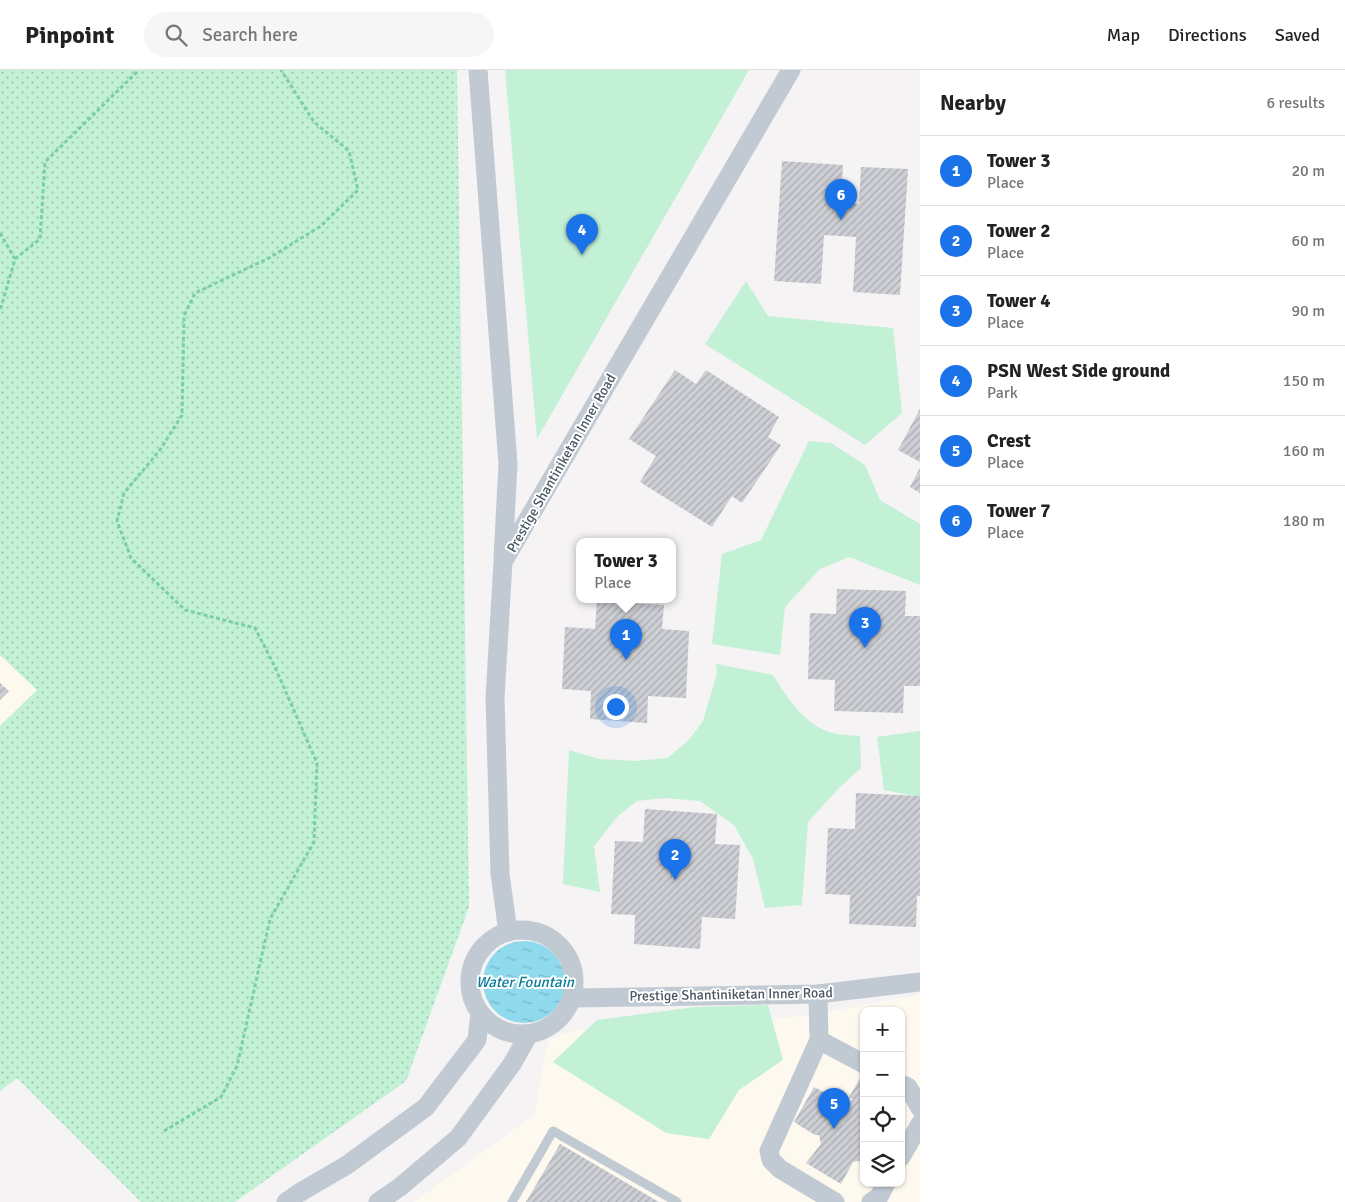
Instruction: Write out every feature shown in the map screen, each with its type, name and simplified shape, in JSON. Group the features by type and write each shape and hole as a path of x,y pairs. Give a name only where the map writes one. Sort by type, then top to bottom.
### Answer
{"street":[{"path":"478,70 508,464 503,562"},
{"name":"Prestige Shantiniketan Inner Road","path":"508,932 500,874 495,698 503,562 791,70"},
{"path":"524,930 540,933 554,940 565,952 572,966 575,982 572,998 566,1011 556,1022 544,1030 529,1034 516,1034 502,1030 490,1023 480,1013 473,1000 470,972 475,958 483,946 495,937 508,932 524,930"},
{"name":"Prestige Shantiniketan Inner Road","path":"572,998 818,994 920,982"},
{"path":"818,994 819,1040 769,1151 771,1160 780,1170 835,1202"},
{"path":"286,1202 347,1165 426,1107 477,1040 480,1013"},
{"path":"378,1202 400,1187 458,1138 512,1064 529,1034"},
{"path":"819,1040 860,1062"},
{"path":"905,1086 908,1087 920,1108"},
{"path":"905,1150 920,1124"},
{"path":"871,1202 879,1197 884,1187"}],"lane":[{"path":"512,1202 553,1131 677,1202"}],"path":[{"path":"0,311 15,260 40,239 45,162 139,70"},
{"path":"164,1131 221,1097 237,1066 270,919 314,842 317,763 274,665 255,628 185,610 131,558 117,520 124,493 160,450 182,415 184,316 195,293 269,258 321,226 358,190 349,151 314,122 281,70"},
{"path":"0,233 15,260"}],"shaded area":[{"path":"0,655 37,690 0,726"},
{"path":"920,993 920,1202 414,1202 534,1115 548,1040 579,1029 598,1034 812,1015"}],"green space":[{"path":"0,70 457,70 469,907 406,1081 235,1202 141,1202 17,1078 0,1091 0,726 37,690 0,655"},
{"path":"505,70 749,70 537,439"},
{"path":"746,281 768,316 893,328 902,413 865,445 705,344"},
{"path":"809,441 831,443 865,465 880,500 920,524 920,585 849,557 820,569 785,607 780,655 712,644 722,554 761,540"},
{"path":"716,664 773,675 796,708 811,722 829,732 860,736 861,768 839,788 808,822 802,905 765,908 753,859 734,825 700,801 664,798 637,801 618,816 594,846 600,892 563,884 569,750 599,759 634,761 667,758 688,741 703,721 717,673"},
{"path":"920,731 920,797 884,790 877,737"},
{"path":"768,1005 783,1060 739,1090 709,1139 666,1133 553,1062 597,1020 695,1007"}],"water":[{"name":"Water Fountain","path":"524,941 540,944 553,953 562,966 565,982 562,998 553,1011 540,1020 524,1023 508,1020 495,1011 486,998 483,982 486,966 495,953 508,944"}],"building":[{"path":"782,161 843,165 841,203 859,204 861,167 908,169 900,295 853,292 856,237 824,235 821,284 774,281"},
{"path":"675,370 696,384 706,370 779,417 768,437 781,445 742,503 732,496 712,527 640,482 656,456 629,439"},
{"path":"920,409 920,462 898,450"},
{"path":"920,468 920,493 910,487"},
{"path":"837,589 906,591 905,616 920,616 920,686 904,686 903,713 834,711 835,680 808,679 810,613 836,614"},
{"path":"597,603 664,605 662,629 689,631 686,698 648,696 647,723 590,719 591,691 562,689 565,627 595,629"},
{"path":"0,683 9,691 0,700"},
{"path":"856,793 920,796 920,896 917,896 916,927 849,924 850,895 825,894 828,828 855,829"},
{"path":"645,809 717,814 715,844 740,845 735,919 702,917 700,949 634,944 635,915 611,914 615,841 643,842"},
{"path":"860,1078 860,1161 853,1162 841,1184 806,1163 821,1144 819,1135 815,1135 794,1122 814,1087 837,1099 835,1104 839,1107 849,1104 853,1099 849,1097"},
{"path":"560,1144 659,1202 526,1202"}],"place":[{"name":"Tower 7","path":"841,220"},
{"name":"PSN West Side ground","path":"582,255"},
{"name":"Tower 4","path":"865,648"},
{"name":"Tower 3","path":"626,660"},
{"name":"Tower 2","path":"675,880"},
{"name":"Crest","path":"834,1129"}]}
